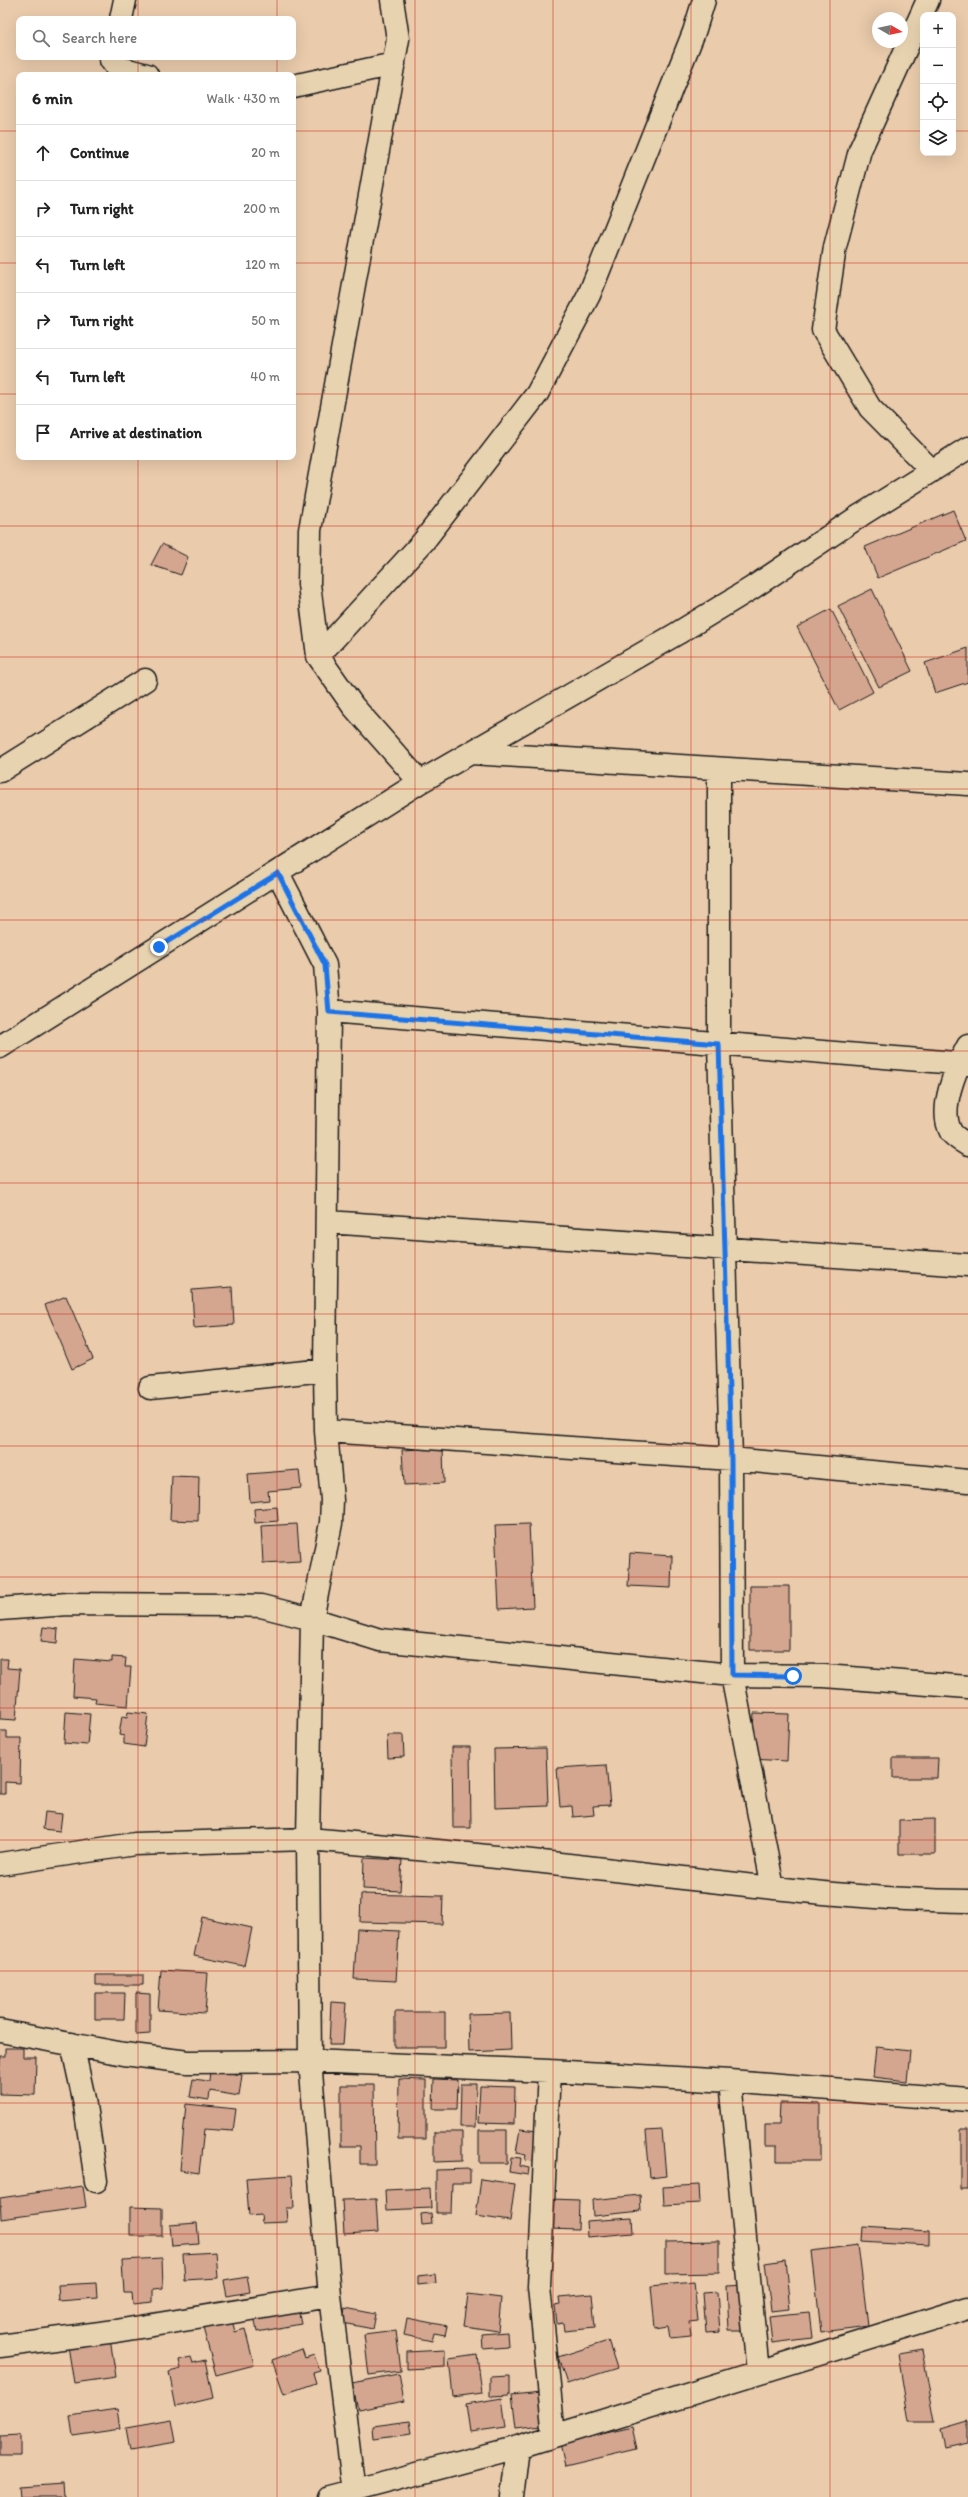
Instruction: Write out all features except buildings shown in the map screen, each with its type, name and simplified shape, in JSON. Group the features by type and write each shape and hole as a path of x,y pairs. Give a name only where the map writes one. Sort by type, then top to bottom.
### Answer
{"street":[{"path":"122,16 125,0"},
{"path":"392,0 398,39 310,530 309,584 318,656 353,706 420,782"},
{"path":"318,656 423,542 538,394 589,295 694,32 704,0"},
{"path":"928,0 860,150 835,247 823,330 870,408 932,471"},
{"path":"111,60 116,67 136,72"},
{"path":"296,85 394,64"},
{"path":"0,1047 420,782 698,621 968,448"},
{"path":"0,771 145,680"},
{"path":"471,753 968,784"},
{"path":"719,769 719,1044 731,1459 732,1675 773,1888"},
{"path":"278,873 325,965 329,1012 325,1370 326,1431 332,1500 331,1523 312,1619 308,1839 310,2061 330,2296 354,2492"},
{"path":"329,1012 719,1044 965,1058 944,1112 951,1133 968,1146"},
{"path":"327,1222 968,1265"},
{"path":"150,1388 325,1370"},
{"path":"326,1431 731,1459 968,1481"},
{"path":"0,1609 68,1604 261,1606 312,1619 380,1640 732,1675 824,1676 968,1687"},
{"path":"0,1864 135,1844 308,1839 448,1851 773,1888 912,1901 968,1901"},
{"path":"0,2032 188,2062 310,2061 549,2071 730,2081 968,2100"},
{"path":"72,2044 84,2099 96,2181"},
{"path":"549,2071 539,2287 554,2436"},
{"path":"730,2081 758,2373"},
{"path":"0,2346 116,2331 330,2296"},
{"path":"329,2497 354,2492 518,2447 968,2308"},
{"path":"512,2497 518,2447"}],"route":[{"path":"159,947 278,873 325,965 329,1012 719,1044 731,1459 732,1675 793,1676"}]}
